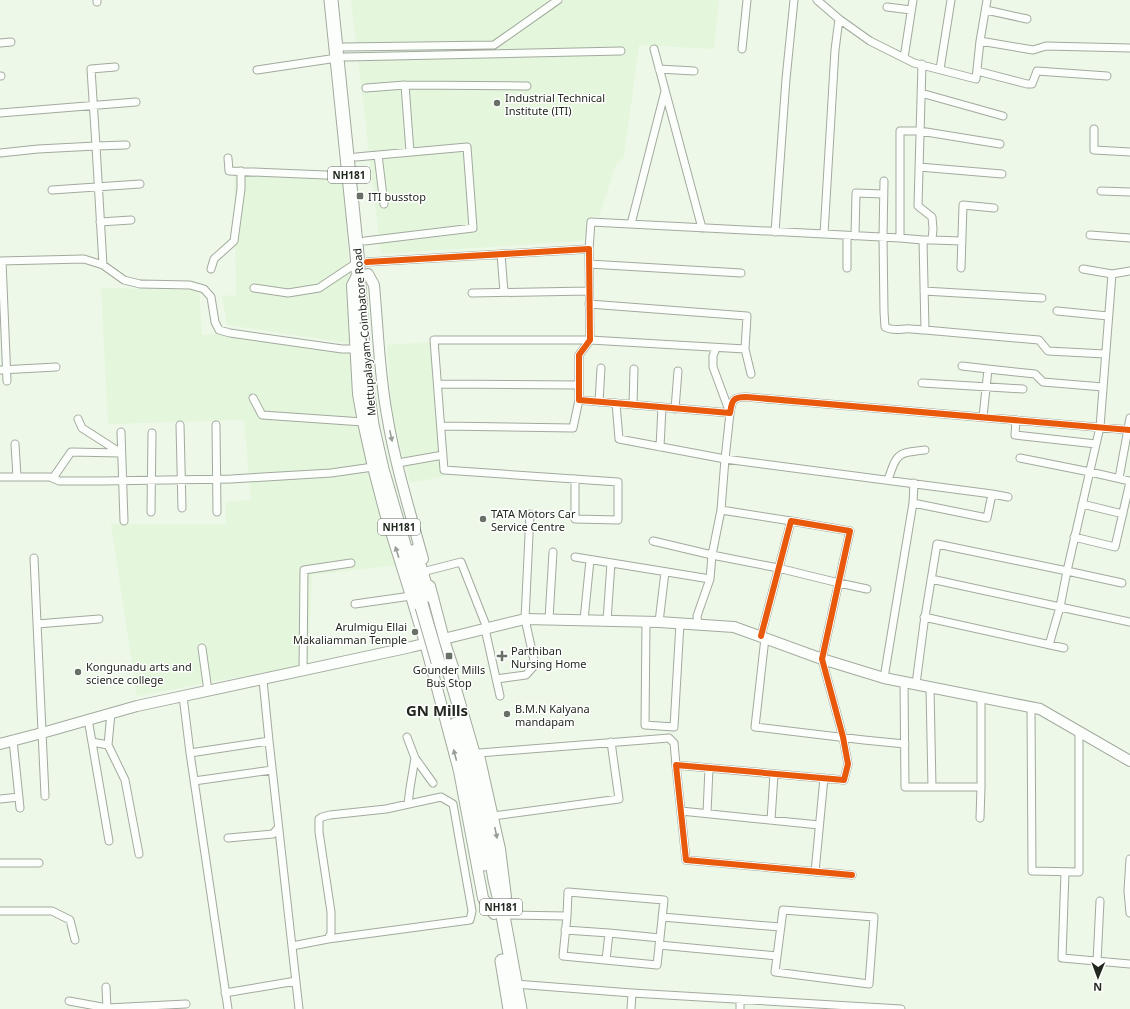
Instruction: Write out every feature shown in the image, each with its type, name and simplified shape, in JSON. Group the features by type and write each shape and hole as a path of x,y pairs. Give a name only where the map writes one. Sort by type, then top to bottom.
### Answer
{"highway":[{"name":"Mettupalayam-Coimbatore Road","path":"330,0 342,54 349,176 363,268 364,350 368,395 400,534 453,712 479,807 487,881 499,911 510,1009"},
{"name":"NH181","path":"338,0 342,54 356,157 365,241 363,268"},
{"name":"NH181","path":"499,911 520,1009"}],"street":[{"path":"257,70 342,54 494,45 558,0"},
{"path":"742,49 747,0"},
{"path":"775,232 786,79 794,0"},
{"path":"817,0 839,19 870,41 904,58 940,70 976,79 980,41 987,0"},
{"path":"904,58 913,0"},
{"path":"940,70 951,0"},
{"path":"887,7 911,10"},
{"path":"986,10 1027,19"},
{"path":"824,234 835,50 839,19"},
{"path":"980,41 1033,50 1046,46 1130,48"},
{"path":"0,43 11,42"},
{"path":"654,49 702,228"},
{"path":"342,54 621,51"},
{"path":"922,64 918,206 932,217 932,240"},
{"path":"102,265 96,146 90,69 115,67"},
{"path":"659,69 694,71"},
{"path":"977,70 1027,84 1032,84 1037,71 1107,76"},
{"path":"366,88 405,85 527,86"},
{"path":"405,85 410,152"},
{"path":"631,224 665,91"},
{"path":"921,93 1003,116"},
{"path":"0,113 136,102"},
{"path":"1094,129 1094,150 1130,152"},
{"path":"900,238 900,131 920,131 1000,144"},
{"path":"0,153 38,149 126,145"},
{"path":"356,157 467,147 473,228 365,241"},
{"path":"378,155 384,204"},
{"path":"228,158 229,171 349,176"},
{"path":"919,167 1002,174"},
{"path":"211,269 214,259 234,241 241,189 241,171"},
{"path":"884,181 883,238 885,327 896,330 911,329 1039,340 1048,351 1105,354"},
{"path":"52,190 140,184"},
{"path":"1101,191 1130,192"},
{"path":"847,268 856,193 883,194"},
{"path":"961,268 964,205 994,208"},
{"path":"100,222 131,220"},
{"path":"441,426 573,428 579,400 579,355 590,340 589,249 591,222 962,242"},
{"path":"1090,235 1130,238"},
{"path":"923,240 925,330"},
{"path":"254,288 288,293 319,288 363,268 502,254 589,249"},
{"path":"502,254 504,292"},
{"path":"7,381 3,370 1,261 84,259 102,265 124,280 140,284 190,285 204,289 211,296 214,322 219,330 230,333 342,349 355,349"},
{"path":"589,264 741,273"},
{"path":"363,268 352,285 358,394 363,422 372,467 425,643 459,771 483,898 499,911 566,916"},
{"path":"363,268 374,285 386,414 444,638 471,724 500,849 506,897 499,911"},
{"path":"1083,269 1112,274 1130,271"},
{"path":"1049,645 1060,607 1066,571 1100,427 1112,274"},
{"path":"924,290 1042,298"},
{"path":"472,293 589,291"},
{"path":"589,304 747,316 745,350 751,374"},
{"path":"1057,311 1108,316"},
{"path":"575,479 575,519 618,520 618,482 575,479 444,470 434,340 590,340 745,350"},
{"path":"716,348 713,356 713,367 730,413"},
{"path":"962,366 1035,374 1043,382 1103,387"},
{"path":"3,370 56,367"},
{"path":"599,402 601,368"},
{"path":"983,417 988,369"},
{"path":"633,405 634,370"},
{"path":"675,409 678,370"},
{"path":"922,383 1023,389"},
{"path":"438,384 579,385"},
{"path":"698,625 697,616 710,579 712,555 721,510 732,401 737,397 1129,430"},
{"path":"253,398 262,415 363,422"},
{"path":"579,400 730,413"},
{"path":"616,404 619,439 725,459 914,483 1008,497"},
{"path":"660,447 662,408"},
{"path":"1119,478 1130,418"},
{"path":"78,419 82,428 121,453"},
{"path":"1016,420 1015,435 1096,444"},
{"path":"180,425 182,508"},
{"path":"216,425 217,512"},
{"path":"121,432 124,522"},
{"path":"151,512 152,433"},
{"path":"15,444 17,477"},
{"path":"888,480 895,460 904,452 925,450"},
{"path":"53,478 71,452 121,453"},
{"path":"398,463 443,455"},
{"path":"1020,458 1130,481 1116,547 1074,537"},
{"path":"0,477 50,477 59,480 217,479 331,473 372,467"},
{"path":"884,678 913,503 914,483"},
{"path":"913,503 987,518 992,494"},
{"path":"1082,504 1123,514"},
{"path":"676,765 844,780 848,764 843,737 822,659 850,531 721,510"},
{"path":"496,679 526,676 535,665 525,619 530,514"},
{"path":"791,521 778,568 763,637 755,727 905,744"},
{"path":"653,541 866,589"},
{"path":"916,684 924,617 937,544 1122,583"},
{"path":"549,619 552,552"},
{"path":"575,557 710,579"},
{"path":"34,558 45,796"},
{"path":"584,620 590,560"},
{"path":"426,572 461,562 486,629 500,696"},
{"path":"303,671 304,570 351,563"},
{"path":"607,621 611,563"},
{"path":"659,622 665,572"},
{"path":"931,579 1130,622"},
{"path":"355,604 411,596"},
{"path":"924,617 1064,648"},
{"path":"37,624 99,619"},
{"path":"0,744 110,713 183,696 411,648 444,638 525,619 549,619 659,622 734,627 822,659 884,678 1040,709 1130,761"},
{"path":"646,622 645,725 674,727 680,623"},
{"path":"202,648 208,691"},
{"path":"263,680 299,1009"},
{"path":"904,682 905,788 981,787"},
{"path":"930,687 932,787"},
{"path":"183,696 194,781 228,1009"},
{"path":"980,818 981,697"},
{"path":"1031,707 1032,871 1079,872 1079,732"},
{"path":"110,713 108,745 125,780 139,854"},
{"path":"88,720 109,841"},
{"path":"407,737 415,758 433,783"},
{"path":"843,737 861,742"},
{"path":"478,753 669,738 674,743 686,860 852,875"},
{"path":"13,740 20,808"},
{"path":"190,753 269,741"},
{"path":"92,742 108,745"},
{"path":"493,816 619,799 611,742"},
{"path":"408,804 415,758"},
{"path":"707,813 709,768"},
{"path":"194,781 272,770"},
{"path":"771,820 774,774"},
{"path":"814,872 824,778"},
{"path":"0,799 19,797"},
{"path":"292,946 328,939 470,920 472,911 453,804 441,797 386,809 330,815 322,817 319,820 319,832 330,912 331,933 328,939"},
{"path":"681,811 819,825"},
{"path":"228,838 273,834 278,828"},
{"path":"1130,858 1128,891 1130,913"},
{"path":"0,863 40,863"},
{"path":"1065,872 1062,958 1130,964"},
{"path":"568,892 664,900 662,916 657,965 563,956 568,892"},
{"path":"1097,962 1100,901"},
{"path":"783,910 874,917 869,984 775,972 780,927 783,910"},
{"path":"0,911 52,911 70,920 75,940"},
{"path":"662,916 780,927"},
{"path":"565,930 609,933 660,942 777,956"},
{"path":"606,960 609,933"},
{"path":"225,993 296,981"},
{"path":"515,984 632,993 901,1009"},
{"path":"106,987 107,1009"},
{"path":"631,1009 632,993"},
{"path":"740,999 740,1009"},
{"path":"69,1001 107,1009 186,1004"}],"shaded area":[{"name":"Industrial Technical Institute (ITI)","path":"351,0 719,0 714,49 639,45 624,157 616,164 599,216 592,216 583,241 381,254"},
{"path":"234,171 344,179 353,344 227,325 222,296 236,295"},
{"path":"101,288 199,290 202,335 213,334 352,353 398,565 312,575 308,664 137,696 111,524 226,524 226,502 251,500 244,420 108,424"},
{"path":"432,342 441,452 403,460 392,412 387,345"},
{"path":"441,459 445,476 410,483 406,466"}],"cycle path":[{"path":"367,262 589,249 590,340 579,355 579,400 730,413 731,405 734,400 746,397 1130,430"},
{"path":"761,636 791,521 850,531 822,659 843,737 848,764 844,780 676,765 686,860 852,875"}],"place":[{"name":"Industrial Technical Institute (ITI)","path":"497,103"},
{"name":"ITI busstop","path":"360,196"},
{"name":"TATA Motors Car Service Centre","path":"483,519"},
{"name":"Arulmigu Ellai Makaliamman Temple","path":"415,632"},
{"name":"Gounder Mills Bus Stop","path":"449,656"},
{"name":"Parthiban Nursing Home","path":"502,656"},
{"name":"Kongunadu arts and science college","path":"78,672"},
{"name":"B.M.N Kalyana mandapam","path":"507,714"}],"district":[{"name":"GN Mills","path":"437,710"}]}
